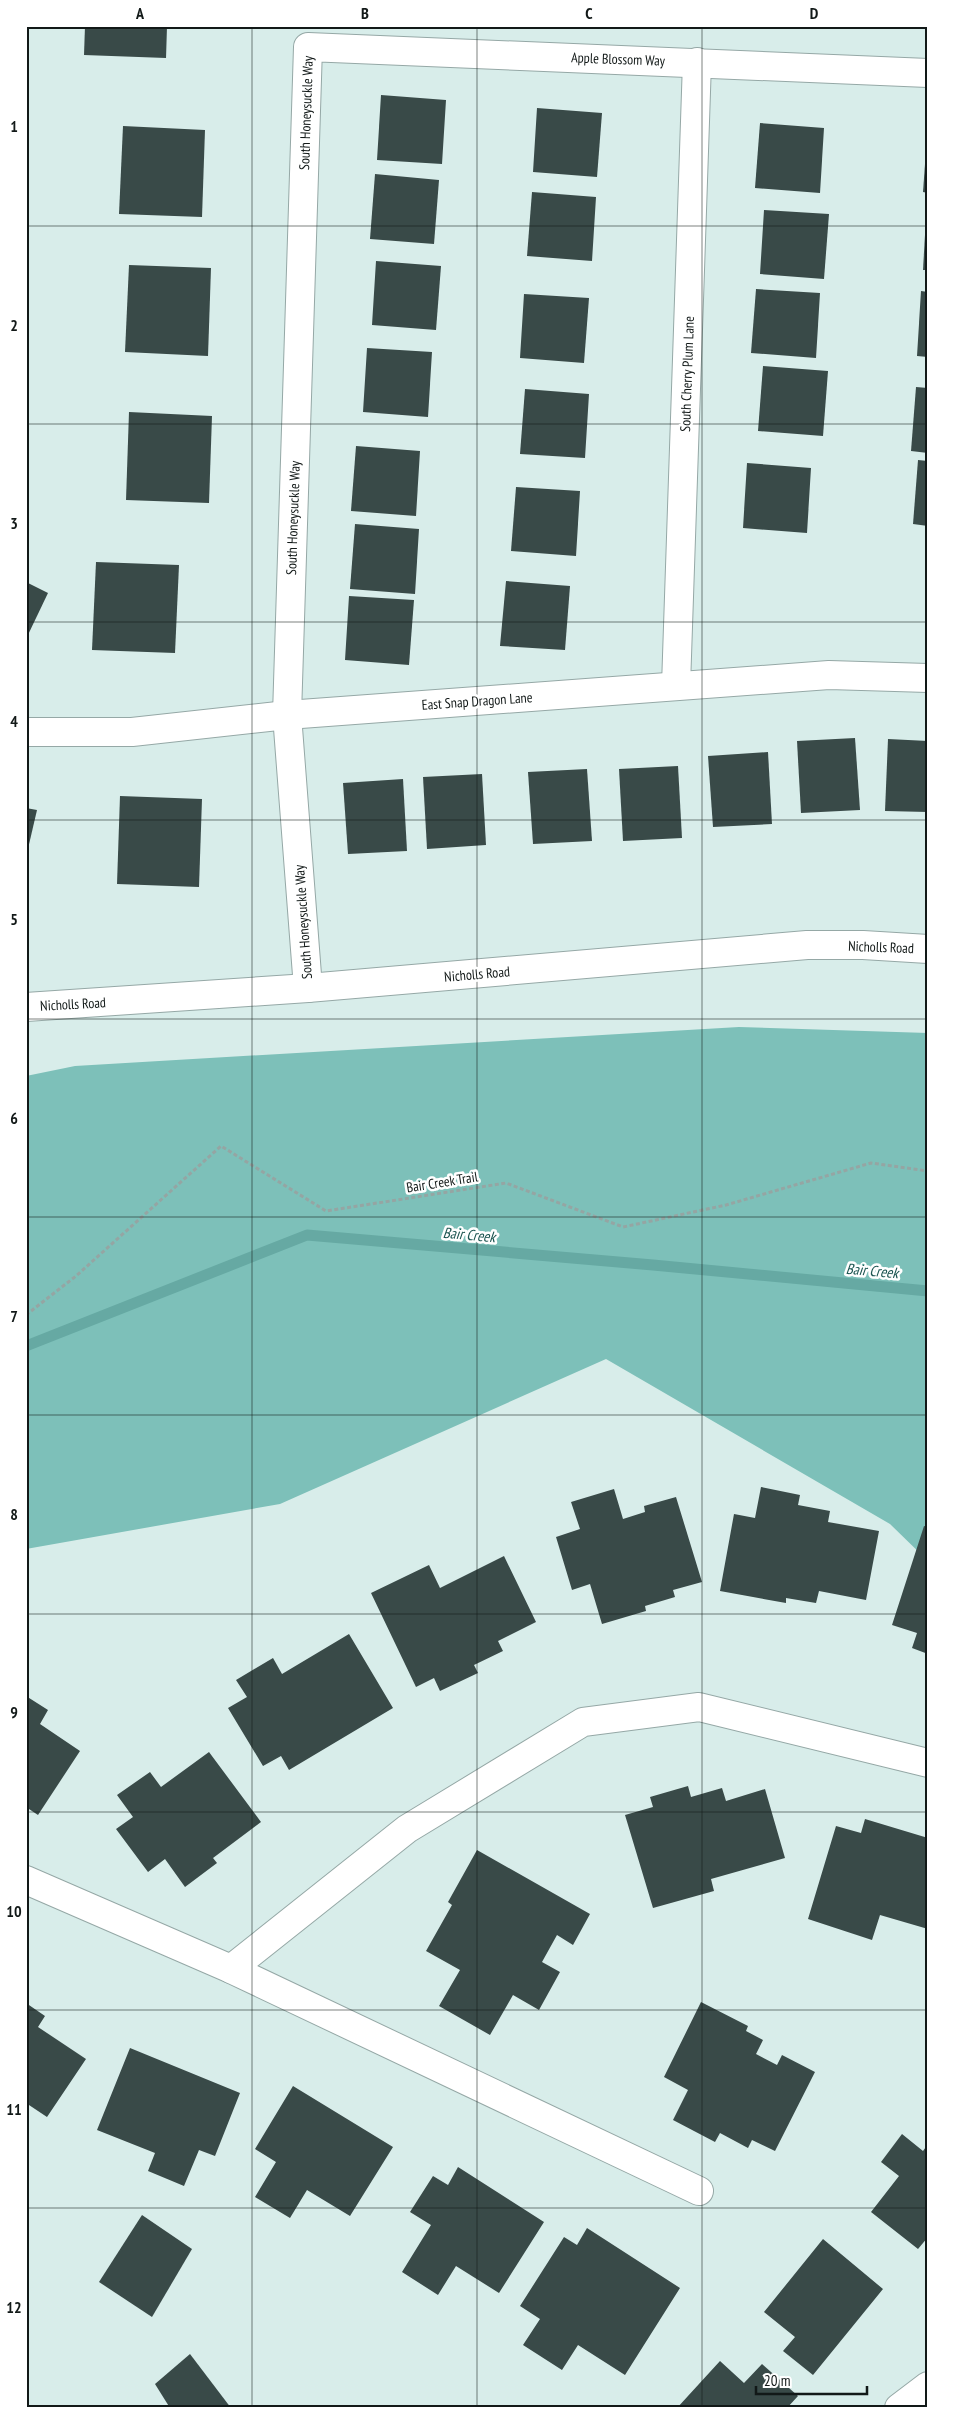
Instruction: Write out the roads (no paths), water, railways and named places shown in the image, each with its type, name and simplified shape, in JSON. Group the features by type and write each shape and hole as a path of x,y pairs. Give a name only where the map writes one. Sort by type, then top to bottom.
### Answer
{"street":[{"name":"Apple Blossom Way","path":"308,47 928,73"},
{"name":"South Honeysuckle Way","path":"308,47 287,715 308,988"},
{"name":"South Cherry Plum Lane","path":"676,686 697,62"},
{"name":"East Snap Dragon Lane","path":"26,732 65,734 132,732 287,715 829,675 928,678"},
{"name":"Nicholls Road","path":"26,1007 308,988 807,946 863,945 928,949"},
{"path":"231,1969 407,1829 583,1722 699,1707 928,1763"},
{"path":"26,1880 231,1969 699,2191"},
{"path":"899,2408 928,2386"}],"waterway":[{"name":"Bair Creek","path":"26,1346 307,1235 928,1291"}]}
